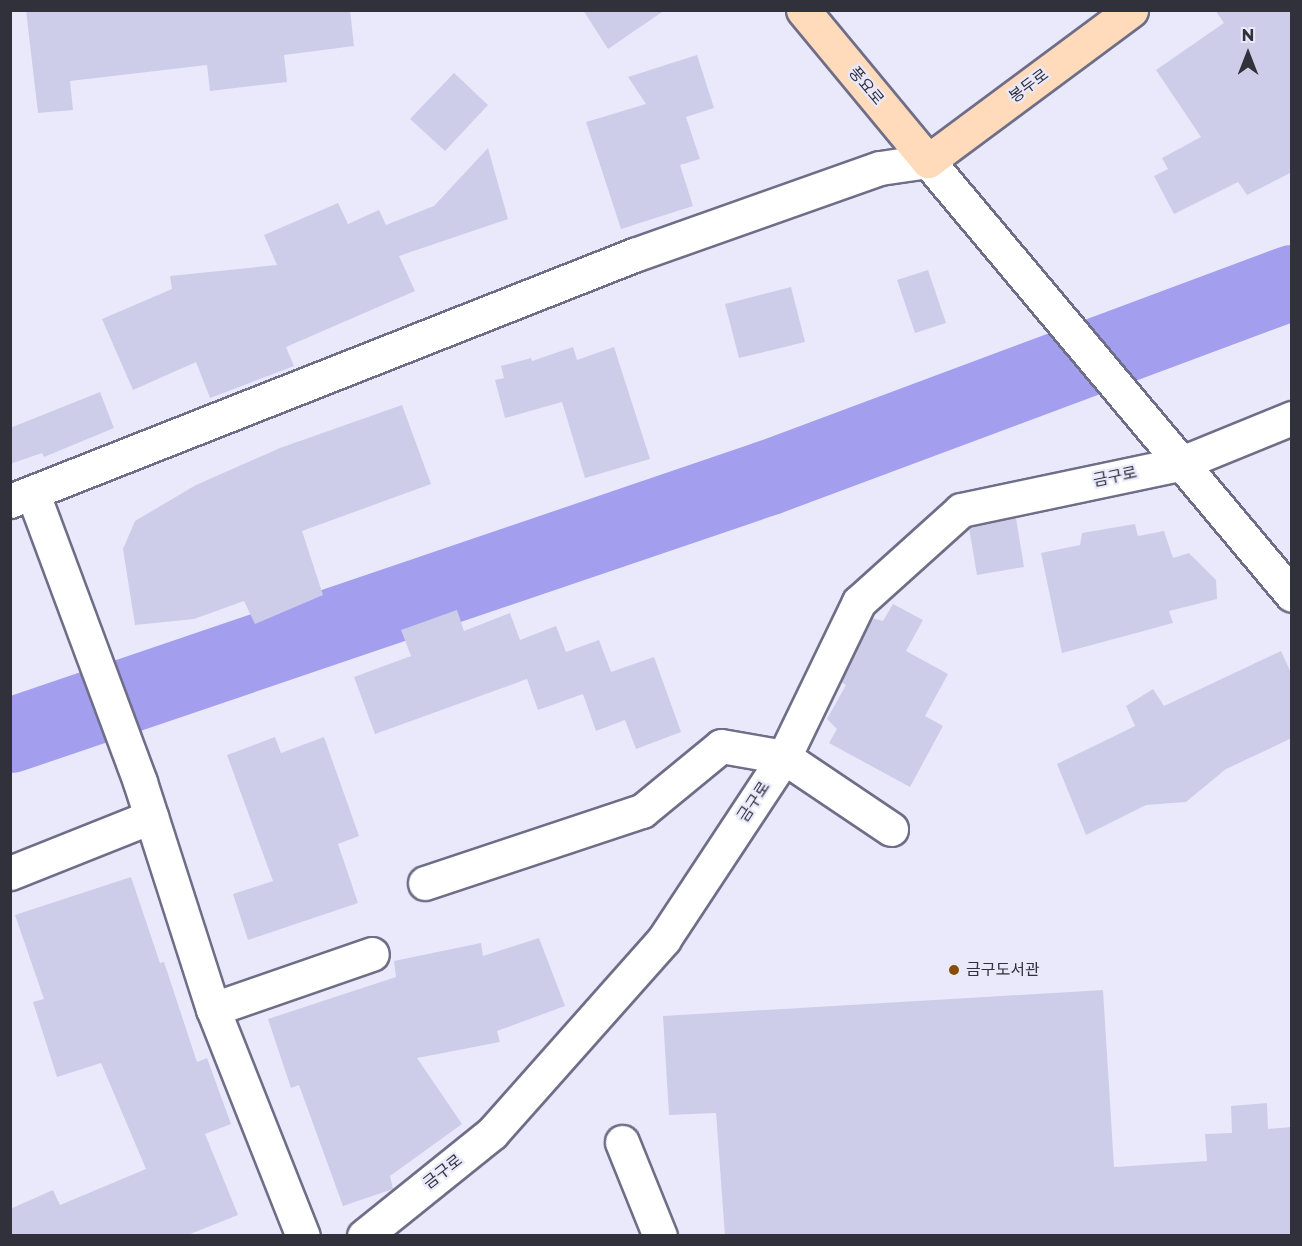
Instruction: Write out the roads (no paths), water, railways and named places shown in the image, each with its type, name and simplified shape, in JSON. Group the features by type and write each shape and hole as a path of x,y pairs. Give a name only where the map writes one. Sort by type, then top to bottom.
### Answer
{"main road":[{"name":"풍요로","path":"803,10 928,161"},
{"name":"봉두로","path":"928,161 1131,10"}],"street":[{"path":"303,1236 213,1009 140,782 99,674 22,498 634,255 880,168 928,161 1292,595"},
{"name":"금구로","path":"364,1236 492,1133 664,939 784,757 859,602 961,510 1173,454 1292,418"},
{"path":"425,883 642,811 721,746 784,757 891,829"},
{"path":"10,873 151,817"},
{"path":"213,1009 372,954"},
{"path":"622,1142 660,1236"}],"waterway":[{"path":"10,735 766,478 1292,282"}],"place":[{"name":"금구도서관","path":"954,970"}]}
